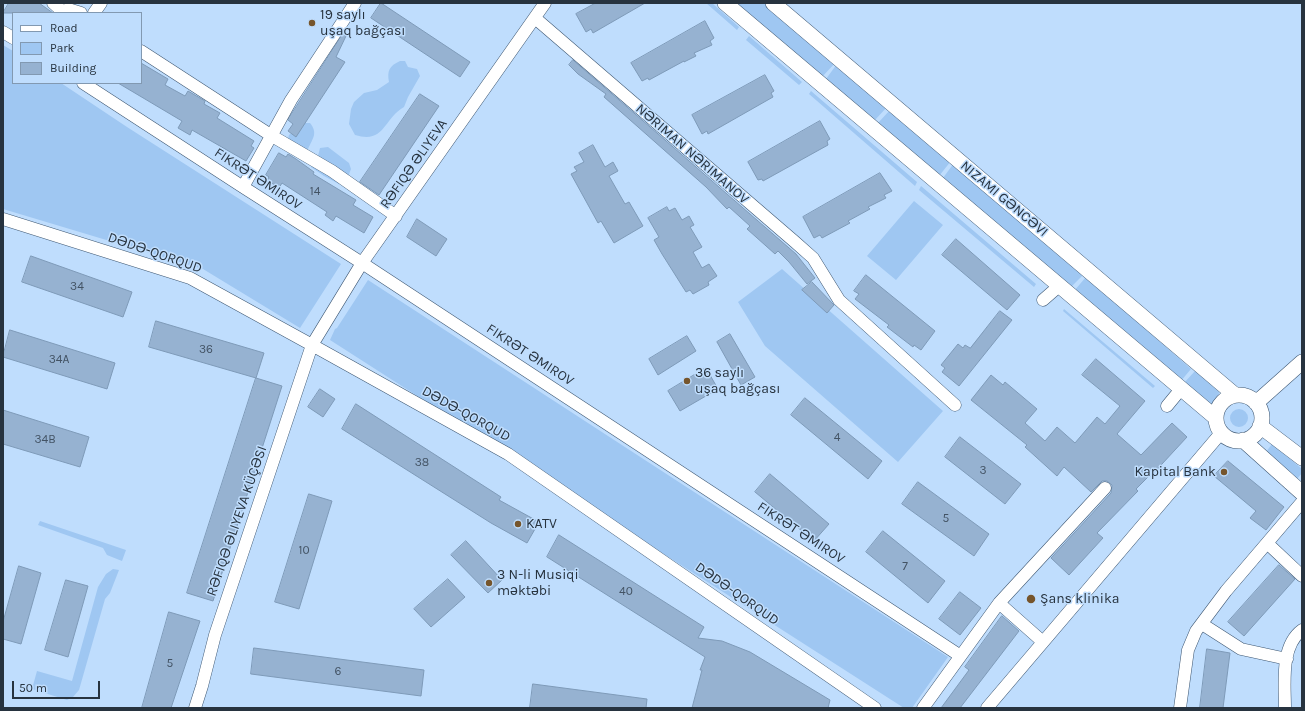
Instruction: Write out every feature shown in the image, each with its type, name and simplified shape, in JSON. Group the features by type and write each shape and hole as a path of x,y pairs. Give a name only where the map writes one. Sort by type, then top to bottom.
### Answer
{"main road":[{"path":"725,3 1216,418"},
{"name":"NIZAMI GƏNCƏVI","path":"773,3 1235,395"},
{"path":"1256,403 1302,362"},
{"path":"1235,395 1250,398 1256,403 1260,410 1260,426 1257,433 1243,440 1235,440 1221,433 1216,418 1217,410 1221,403 1235,395"},
{"path":"1260,426 1302,458"},
{"path":"1243,440 1302,494"}],"street":[{"path":"95,12 101,3"},
{"path":"243,187 292,100 355,3"},
{"name":"RƏFIQƏ ƏLIYEVA","path":"312,345 362,262 396,216 545,3"},
{"path":"58,9 68,9 78,12"},
{"name":"NƏRIMAN NƏRIMANOV","path":"535,18 800,246 813,258 839,300 955,405"},
{"path":"3,32 12,37"},
{"path":"142,53 272,136 332,171 396,216"},
{"name":"FIKRƏT ƏMIROV","path":"85,84 362,262 959,656"},
{"name":"DƏDƏ-QORQUD","path":"3,220 190,278 508,454 875,708"},
{"path":"1043,300 1059,286"},
{"name":"RƏFIQƏ ƏLIYEVA KÜÇƏSI","path":"195,708 202,686 214,635 312,345"},
{"path":"1167,406 1182,389"},
{"path":"987,708 1221,433"},
{"path":"923,708 959,656 999,603 1105,488"},
{"path":"1180,708 1188,650 1196,632 1226,591 1302,502"},
{"path":"1267,543 1302,576"},
{"path":"999,603 1043,642"},
{"path":"1202,624 1241,649 1287,659"},
{"path":"1285,708 1285,670 1287,659 1291,642 1302,630"}],"green space":[{"path":"706,3 712,3 739,27 737,30"},
{"path":"735,3 766,3 836,62 822,77"},
{"path":"749,36 802,82 799,85 746,40"},
{"path":"3,45 12,50 12,84 62,84 341,264 300,328 203,269 3,209"},
{"path":"400,61 405,61 408,67 417,69 420,76 404,107 397,112 378,133 365,137 355,135 349,124 351,109 354,102 364,93 377,90 389,82 388,75 391,67"},
{"path":"837,64 887,107 875,120 826,79"},
{"path":"811,91 917,182 915,186 809,94"},
{"path":"890,110 951,161 939,176 878,123"},
{"path":"303,123 310,123 314,130 314,136 308,149 287,142 289,135"},
{"path":"328,147 349,163 351,169 346,182 339,184 311,167 317,160 320,148"},
{"path":"954,163 1083,275 1070,288 943,178"},
{"path":"921,186 1036,284 1034,287 919,190"},
{"path":"914,201 943,225 896,280 867,256"},
{"path":"782,269 943,411 898,462 765,346 738,302"},
{"path":"1086,277 1191,369 1180,382 1074,291"},
{"path":"368,280 948,657 912,708 904,708 330,340 335,329"},
{"path":"1064,309 1155,386 1153,388 1063,311"},
{"path":"1195,371 1219,392 1218,401 1210,408 1183,384"},
{"path":"1239,409 1245,412 1248,418 1245,424 1239,427 1233,424 1230,418 1233,412"},
{"path":"1272,444 1302,469 1302,473 1297,479 1266,452"},
{"path":"40,521 126,550 122,561 107,555 103,548 38,525"},
{"path":"113,569 119,570 110,593 105,599 79,690 73,697 67,700 32,689 37,671 72,681 98,587 106,574"}],"building":[{"path":"9,3 39,3 52,12 12,12 3,13"},
{"path":"381,3 470,62 460,77 371,18"},
{"path":"596,3 645,3 593,33 591,29 586,32 576,14"},
{"path":"705,21 714,38 710,41 712,45 694,53 696,56 649,80 648,78 642,81 631,63"},
{"path":"343,34 346,36 336,57 345,62 296,137 288,131 293,124 288,120"},
{"path":"573,60 796,254 815,278 807,284 778,251 775,254 747,229 750,226 729,207 727,209 706,187 604,97 606,94 578,74 569,65"},
{"path":"142,64 168,79 165,85 185,96 188,91 205,101 204,104 220,113 217,118 254,141 251,146 254,148 246,161 192,130 190,135 178,128 182,121 120,84 142,84"},
{"path":"765,75 774,91 771,93 773,97 708,134 707,131 702,134 692,115"},
{"path":"420,94 439,106 379,195 360,182"},
{"path":"820,121 830,139 827,141 828,145 763,181 762,179 758,180 748,162"},
{"path":"593,145 605,167 613,162 618,171 609,176 625,204 629,202 643,226 614,243 601,221 598,223 571,174 577,171 574,167 584,162 579,153"},
{"path":"279,153 286,157 288,154 314,172 313,174 356,200 353,205 373,217 364,233 336,216 333,221 325,215 327,212 282,183 279,188 267,180 269,177 266,175"},
{"path":"880,173 892,191 884,195 886,198 868,207 870,209 848,221 850,223 822,238 820,235 814,238 803,217"},
{"path":"667,207 669,211 675,208 682,220 689,216 694,225 690,227 702,247 693,252 702,268 709,264 717,276 708,282 709,285 693,294 690,290 686,292 654,240 659,237 648,218"},
{"path":"417,219 447,239 436,256 407,237"},
{"path":"956,239 1020,295 1007,310 942,255"},
{"path":"31,256 132,292 123,317 22,282"},
{"path":"866,275 935,331 921,350 914,345 913,347 887,327 889,325 855,299 859,294 854,291"},
{"path":"812,282 834,305 827,313 802,290"},
{"path":"1000,311 1012,320 959,386 942,372 945,368 941,365 958,344 963,348 965,345 970,348"},
{"path":"156,321 264,353 256,378 149,347"},
{"path":"10,330 115,363 107,389 3,357"},
{"path":"730,334 755,377 741,385 717,342"},
{"path":"687,336 696,351 658,375 649,359"},
{"path":"1096,359 1145,401 1117,434 1141,455 1172,423 1187,437 1150,477 1149,476 1136,489 1138,491 1097,533 1103,538 1069,575 1051,558 1111,493 1112,485 1107,481 1102,481 1091,492 1064,467 1057,476 1025,447 1027,445 971,400 991,375 1003,385 1005,382 1037,409 1025,423 1045,441 1057,427 1075,443 1097,417 1105,424 1120,406 1082,375"},
{"path":"706,368 718,389 680,411 668,391"},
{"path":"256,378 282,386 213,601 187,593"},
{"path":"320,389 335,399 323,417 308,407"},
{"path":"805,398 882,461 868,479 791,415"},
{"path":"356,404 501,497 499,500 539,522 527,543 491,523 342,429"},
{"path":"3,410 89,437 80,467 3,444"},
{"path":"960,437 1021,484 1005,504 945,457"},
{"path":"1228,461 1284,507 1266,530 1250,518 1256,511 1214,476"},
{"path":"770,474 829,524 814,541 755,492"},
{"path":"918,482 989,534 974,556 902,504"},
{"path":"309,494 332,501 299,609 275,602"},
{"path":"883,531 945,581 928,603 866,552"},
{"path":"559,535 704,627 698,638 722,641 750,652 830,700 828,708 692,708 702,670 700,670 705,657 547,557"},
{"path":"466,541 502,580 488,593 451,555"},
{"path":"1279,565 1295,579 1244,636 1228,622"},
{"path":"19,566 41,573 21,644 3,639 3,622"},
{"path":"448,579 465,597 431,627 414,609"},
{"path":"66,580 88,586 68,657 45,650"},
{"path":"960,592 981,608 960,635 939,619"},
{"path":"169,612 200,621 171,708 142,708"},
{"path":"1002,616 1019,631 960,708 941,708 969,670 965,667"},
{"path":"254,648 424,670 421,696 251,674"},
{"path":"1207,649 1230,653 1223,708 1200,708"},
{"path":"533,684 647,699 646,708 530,708"}],"place":[{"name":"19 saylı uşaq bağçası","path":"312,23"},
{"name":"36 saylı uşaq bağçası","path":"687,381"},
{"name":"Kapital Bank","path":"1224,472"},
{"name":"KATV","path":"518,524"},
{"name":"3 N-li Musiqi məktəbi","path":"489,583"},
{"name":"Şans klinika","path":"1031,599"}]}
